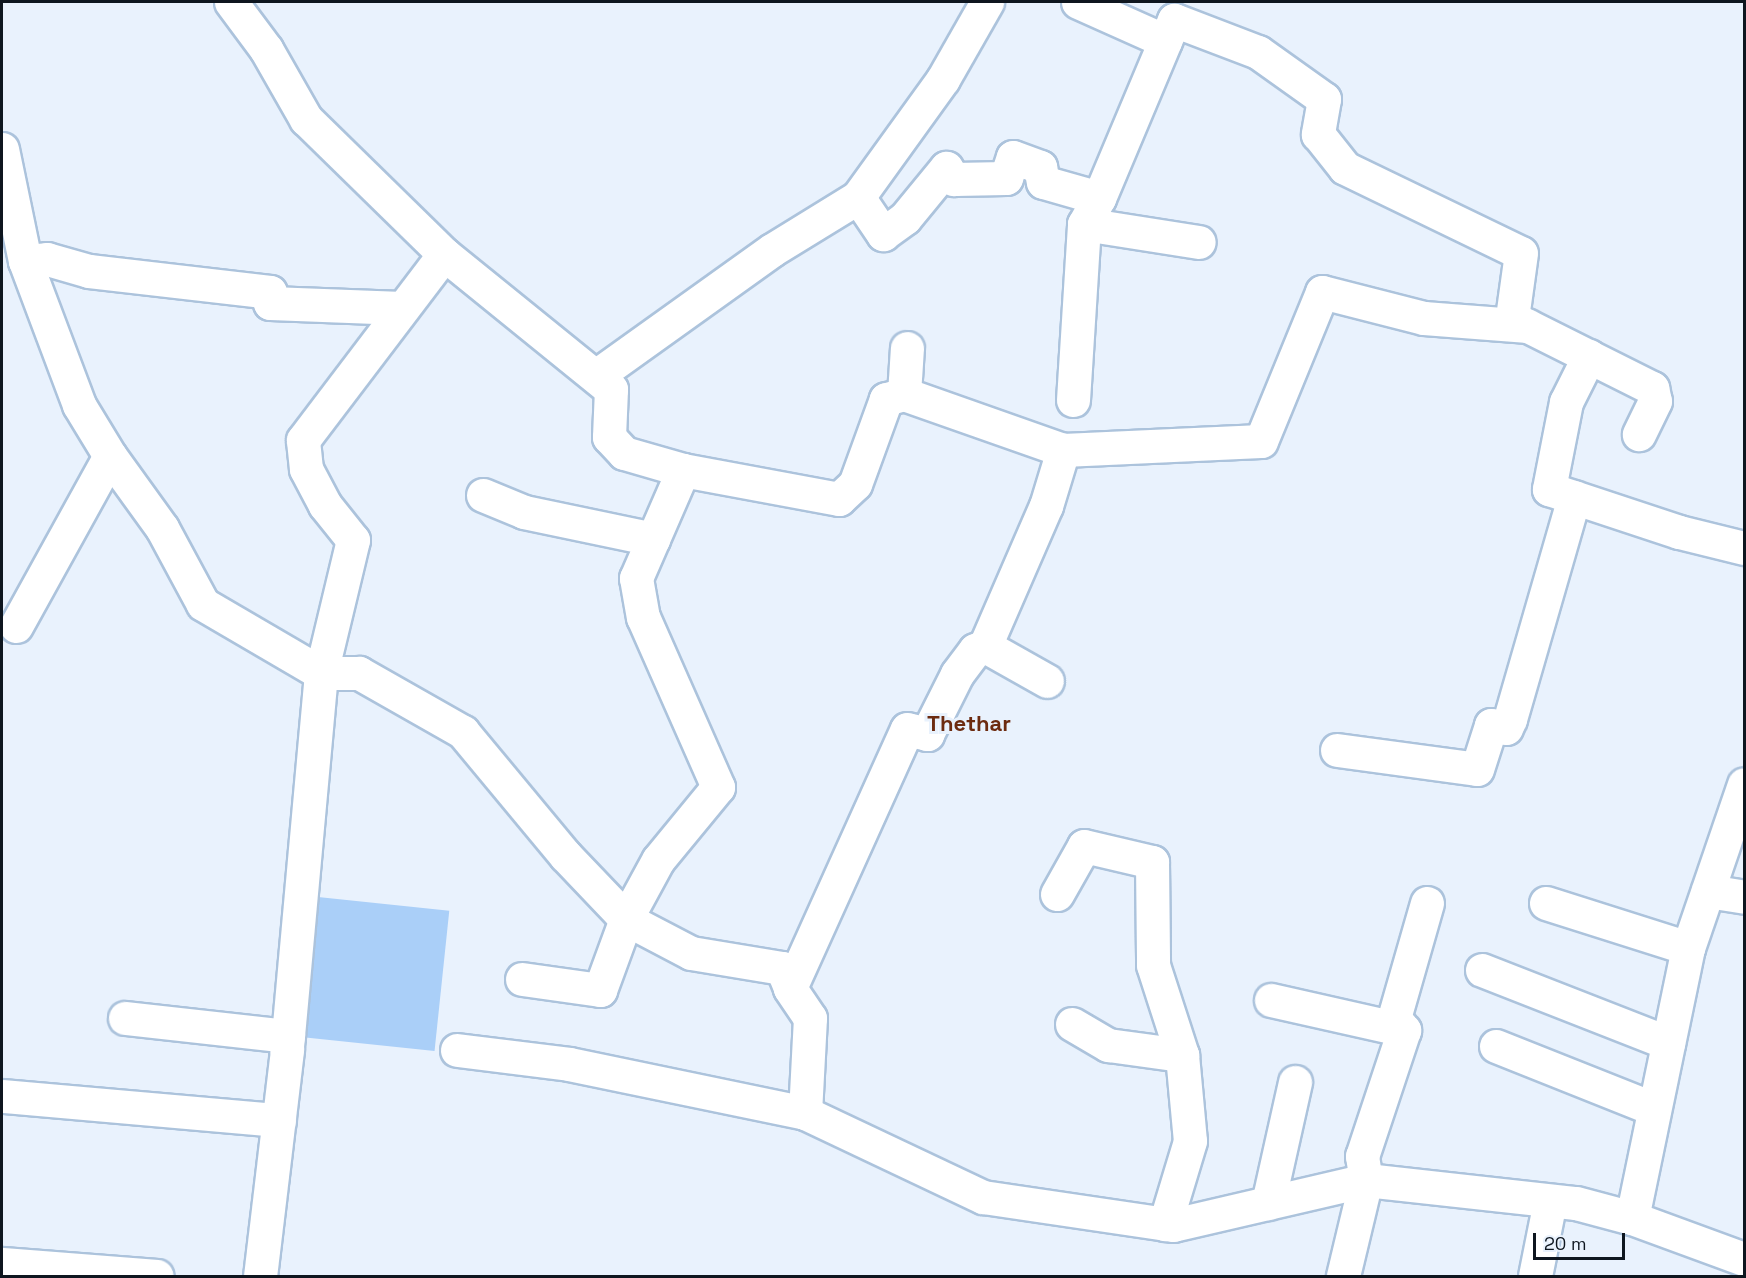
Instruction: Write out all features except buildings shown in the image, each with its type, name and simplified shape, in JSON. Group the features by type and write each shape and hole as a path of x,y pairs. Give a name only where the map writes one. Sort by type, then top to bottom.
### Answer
{"street":[{"path":"231,2 266,49 306,118 444,254 611,389 609,437 624,453 683,470 839,499 855,484 886,399 904,394 1063,450 1261,441 1322,292 1424,318 1528,326"},
{"path":"596,376 772,250 858,197 943,80 987,2"},
{"path":"1078,2 1165,41"},
{"path":"1073,400 1092,211 1174,20 1258,52 1324,99 1318,134 1345,168 1521,253 1512,318 1652,388 1655,401 1639,434"},
{"path":"2,149 25,261 79,405 110,456 162,528 203,604 321,673 359,673 464,732 565,855 626,919 691,953 782,968 790,988 810,1018 805,1113"},
{"path":"858,197 883,234 905,218 946,168 954,179 1006,178 1013,157 1040,167 1043,182 1092,211 1199,242"},
{"path":"260,1276 288,1036 321,673 353,540 325,505 306,469 303,440 444,254"},
{"path":"25,261 47,259 89,271 270,292 270,303 402,308"},
{"path":"904,394 907,348"},
{"path":"1589,356 1566,402 1549,489 1679,532 1744,548"},
{"path":"790,988 907,729 927,734 957,674 975,650 985,646 1046,506 1063,450"},
{"path":"16,626 110,456"},
{"path":"522,979 600,990 626,919 658,860 718,787 643,617 636,578 683,470"},
{"path":"483,495 524,512 653,539"},
{"path":"1336,750 1477,769 1491,725 1506,728 1510,719 1574,497"},
{"path":"985,646 1047,681"},
{"path":"1632,1218 1688,948 1744,784"},
{"path":"1057,894 1084,846 1152,862 1153,965 1182,1054 1190,1141 1165,1224"},
{"path":"1708,891 1744,897"},
{"path":"1404,1030 1394,1018 1427,903"},
{"path":"1546,903 1688,948"},
{"path":"1482,970 1668,1043"},
{"path":"1271,1000 1404,1030"},
{"path":"125,1018 288,1036"},
{"path":"1072,1024 1108,1045 1182,1054"},
{"path":"1343,1276 1366,1180 1362,1156 1404,1030"},
{"path":"1496,1046 1654,1109"},
{"path":"456,1050 569,1064 805,1113 983,1197 1165,1224 1366,1180 1551,1201 1632,1218 1744,1259"},
{"path":"1268,1203 1295,1082"},
{"path":"3,1096 279,1120"},
{"path":"1535,1276 1551,1201"},
{"path":"2,1264 157,1276"}],"shaded area":[{"path":"318,897 449,911 435,1051 303,1037"}],"district":[{"name":"Thethar","path":"969,724"}]}
